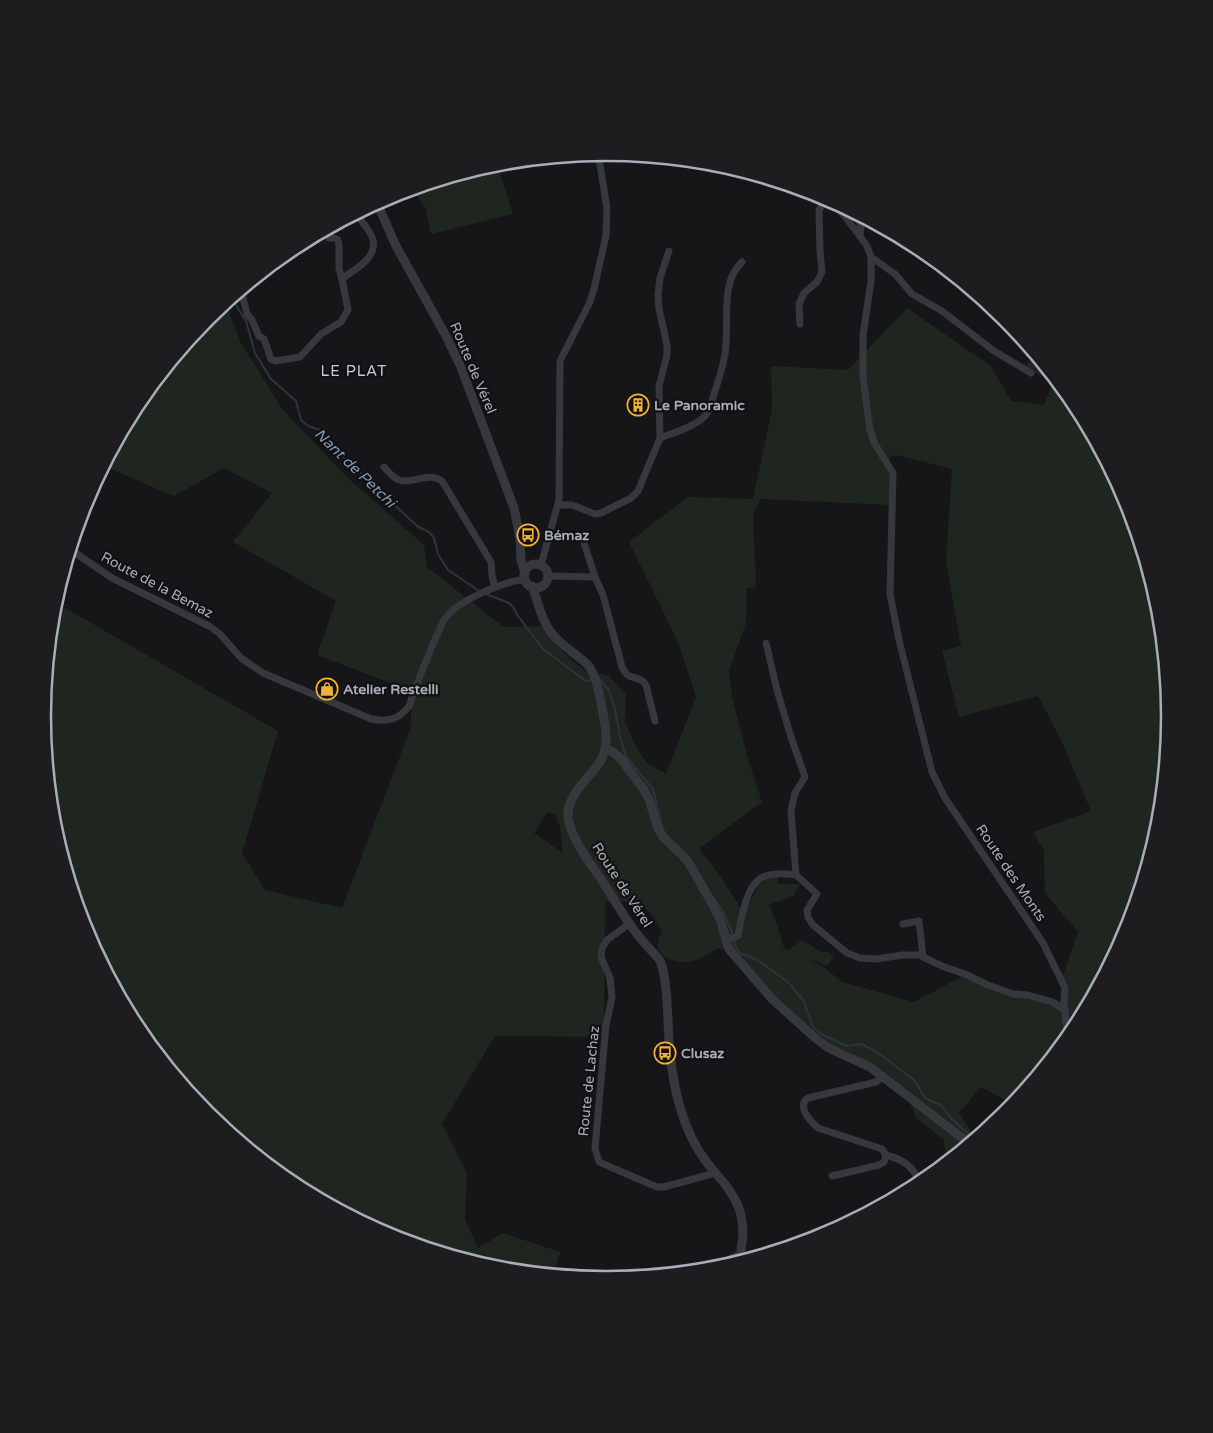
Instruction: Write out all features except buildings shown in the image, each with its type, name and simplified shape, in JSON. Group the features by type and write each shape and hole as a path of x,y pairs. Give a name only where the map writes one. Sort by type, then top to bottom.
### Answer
{"street":[{"path":"522,552 527,561 537,564 546,569 548,576 543,585 537,587 527,580 528,568 537,564 558,505 560,361 590,302 606,236 607,208 599,161"},
{"path":"800,324 799,304 804,293 817,282 822,272 819,210 822,205"},
{"name":"Route de Vérel","path":"380,210 396,246 460,365 514,508 522,552 521,560 540,614 553,636 592,670 598,689 606,732 604,753 571,802 568,818 578,843 629,924 662,964 672,1074 690,1136 738,1204 743,1227 742,1255"},
{"path":"846,216 867,246 871,257 895,274 912,294 942,311 994,351 1031,373"},
{"path":"342,278 371,256 374,243 372,235 360,219"},
{"path":"860,223 860,235"},
{"path":"242,297 246,314 252,320 258,336 264,339 271,359 275,361 300,357 321,334 341,322 348,310 342,278 338,269 338,240 329,238"},
{"path":"558,505 572,505 592,514 601,514 631,498 638,491 660,438 659,386 667,355 658,295 660,278 669,251"},
{"name":"Route des Monts","path":"871,257 871,281 863,335 863,377 870,430 875,444 893,473 890,594 920,727 932,772 945,798 1043,943 1065,988 1067,1026"},
{"path":"660,438 699,421 708,412 725,354 729,283 736,268 742,262"},
{"path":"384,467 397,480 404,481 431,477 437,478 442,482 491,562 495,587"},
{"path":"584,543 602,595 622,667 627,676 644,681 655,721"},
{"name":"Route de la Bemaz","path":"76,554 112,578 209,626 220,634 241,658 263,673 371,719 380,720 390,720 397,717 409,706 430,650 445,619 462,604 486,591 506,583 527,580"},
{"path":"548,576 595,577"},
{"name":"Route de Vérel","path":"543,585 542,598 545,622"},
{"path":"766,643 785,718 805,777 795,792 791,811 796,874 817,894 807,910 812,925 847,953 860,958 876,959 919,955 988,985 1013,994 1028,995 1052,1002 1065,1010"},
{"path":"604,753 625,766 646,794 657,826 663,837 684,856 732,938"},
{"path":"796,874 776,874 762,877 753,885 729,949 772,999 813,1036 827,1047 870,1067 965,1141"},
{"path":"903,924 919,921 923,957"},
{"name":"Route de Lachaz","path":"629,924 607,940 602,948 602,957 610,978 612,998 606,1025 595,1148 599,1162 657,1187 664,1187 715,1174"},
{"path":"882,1077 876,1082 808,1098 803,1104 806,1113 818,1128 882,1149 886,1155 901,1159 918,1176"},
{"path":"832,1176 879,1166 884,1162 886,1155"}],"shaded area":[{"path":"500,172 513,214 431,234 425,207 418,195 428,191 463,180"},
{"path":"907,308 991,366 1011,401 1044,405 1052,385 1087,439 1104,471 1132,538 1143,573 1151,608 1161,680 1161,753 1151,825 1143,860 1119,929 1104,962 1068,1025 1024,1083 1007,1101 981,1087 959,1113 973,1134 946,1156 944,1140 916,1118 906,1092 823,1041 779,1002 735,953 718,948 693,961 678,962 670,960 660,952 658,946 658,939 662,931 656,920 644,907 628,902 605,902 604,1037 495,1036 442,1124 467,1173 465,1219 478,1248 503,1233 560,1252 555,1269 498,1261 463,1253 394,1229 361,1214 298,1178 268,1157 240,1134 189,1083 166,1055 126,994 94,929 70,860 62,825 52,753 52,680 62,606 278,731 242,853 265,890 342,908 411,727 411,691 317,655 336,601 233,542 272,493 224,468 174,496 110,469 145,408 166,378 189,350 228,311 241,343 283,410 349,479 424,545 427,567 504,627 541,626 566,655 585,671 609,676 626,694 625,721 634,743 646,762 666,774 696,697 678,642 629,542 688,497 753,499 772,410 771,366 848,370","holes":["896,455 952,469 946,561 961,646 942,651 959,717 1038,696 1060,738 1091,811 1033,832 1044,851 1045,893 1078,932 1060,984 1062,1002 1044,995 999,987 970,972 914,1002 842,982 825,968 809,959 827,966 834,957 829,952 821,952 802,940 789,950 784,948 769,905 793,896 800,884 778,884 778,877 764,880 759,885 747,907 740,907 719,874 699,849 762,802 748,759 732,697 729,671 746,623 747,588 756,587 753,516 760,499 889,505 890,457","547,813 555,813 560,828 563,853 534,833"]},
{"path":"1031,359 1048,379 1025,367"}],"waterway":[{"name":"Nant de Petchi","path":"235,304 246,321 255,353 271,379 296,401 301,420 308,426 320,430 373,488 385,496 417,526 429,532 434,538 438,554 448,570 479,591"},
{"name":"Nant de Petchi","path":"486,594 509,603 543,649 586,681 592,680"},
{"name":"Nant de Petchi","path":"599,679 608,689 614,705 626,757 653,789 663,830"},
{"name":"Nant de Petchi","path":"714,899 723,911 733,935"},
{"name":"Nant de Petchi","path":"734,939 740,953 757,960 788,982 803,1000 813,1027 823,1035 847,1046 861,1044 877,1052 914,1080 926,1099 941,1105 951,1118 968,1134 967,1137"}],"place":[{"name":"Le Panoramic","path":"638,405"},
{"name":"Bémaz","path":"528,535"},
{"name":"Atelier Restelli","path":"327,689"},
{"name":"Clusaz","path":"665,1053"}],"district":[{"name":"LE PLAT","path":"354,371"}]}
